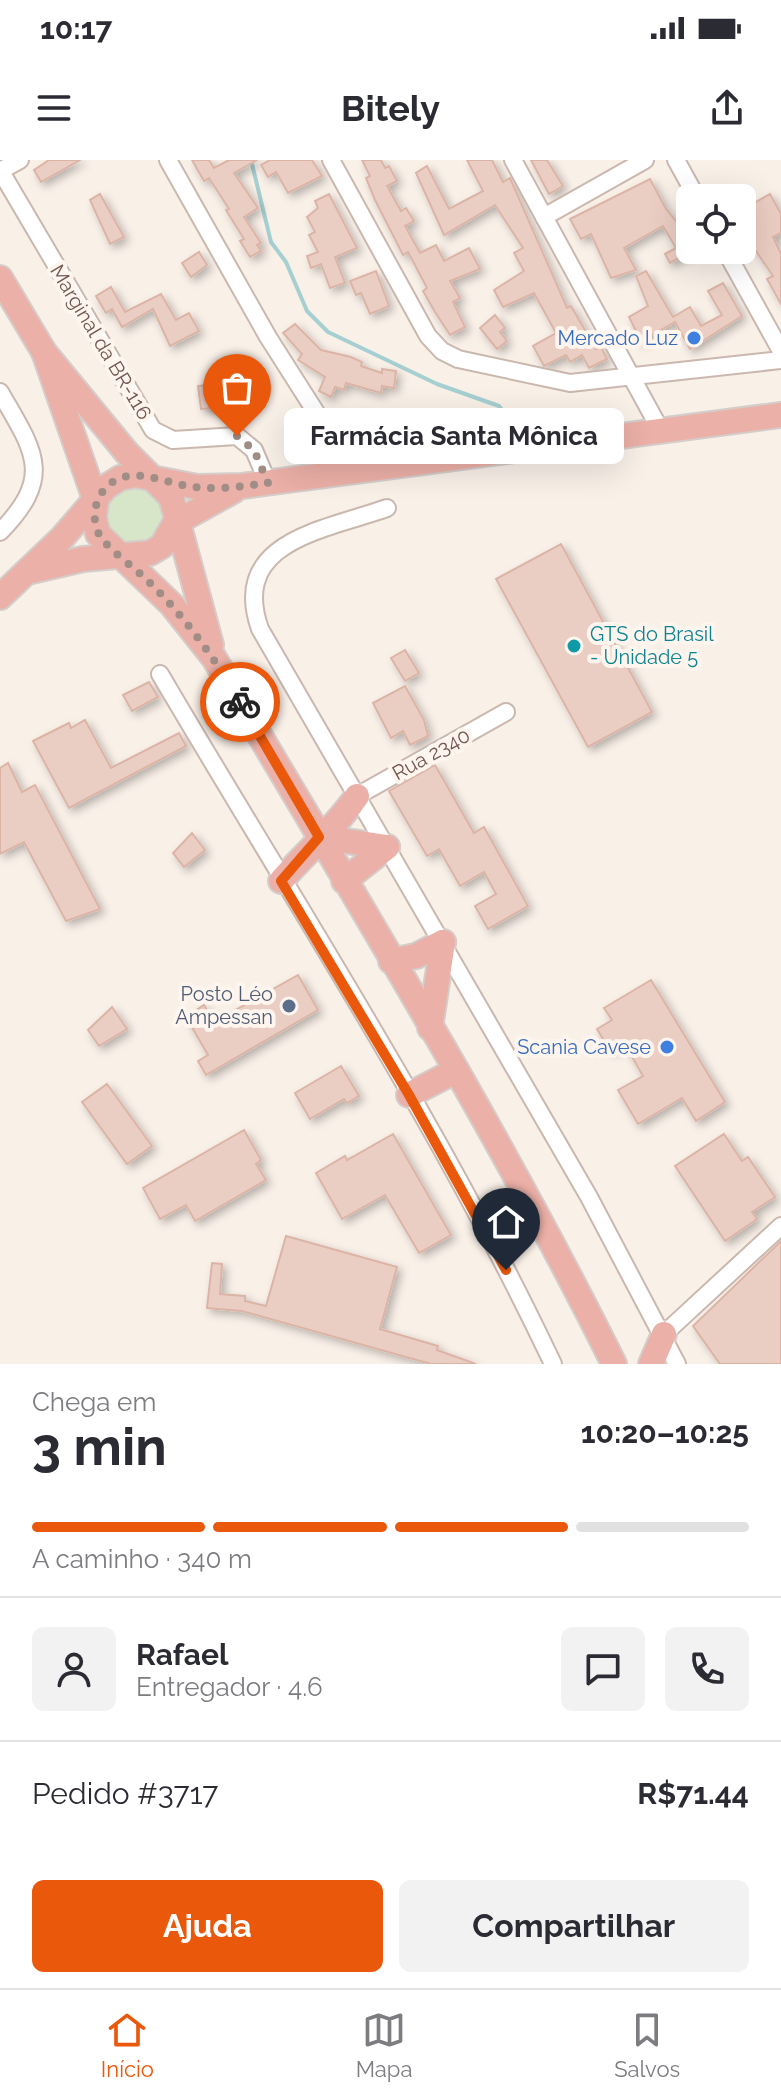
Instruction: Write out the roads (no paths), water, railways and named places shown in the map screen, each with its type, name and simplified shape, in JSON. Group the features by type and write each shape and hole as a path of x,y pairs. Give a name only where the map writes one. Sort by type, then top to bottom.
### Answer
{"highway":[{"path":"0,278 44,352 171,497 175,523 214,658"},
{"path":"44,352 96,502 94,518 98,534 108,547 122,555 172,605 214,658 455,1071 545,1230 614,1364"},
{"path":"0,597 96,502 106,487 120,478 136,475 197,487 242,486 781,415"},
{"path":"25,573 64,562 150,553 171,535 175,523 242,486"},
{"path":"281,881 319,837 346,813 357,796"},
{"path":"319,837 387,847"},
{"path":"344,881 387,847"},
{"path":"391,961 416,956 443,942"},
{"path":"430,1028 443,942"},
{"path":"409,1095 455,1071"},
{"path":"651,1364 664,1334"}],"street":[{"path":"0,170 20,160"},
{"path":"168,160 268,337 324,425 340,473"},
{"path":"331,160 428,336 442,351 458,359 555,383 781,360"},
{"path":"513,160 661,431"},
{"path":"544,217 645,160"},
{"path":"676,160 689,184"},
{"name":"Marginal da BR-116","path":"0,170 153,430 173,440 237,436 254,450 268,483"},
{"path":"733,264 781,351"},
{"path":"0,392 36,460 36,478 21,509 0,532"},
{"path":"387,508 286,544 267,558 256,574 252,592 253,609 260,629 443,942 664,1334 677,1364"},
{"path":"160,674 409,1095 482,1224 553,1364"},
{"name":"Rua 2340","path":"357,796 506,712"},
{"path":"664,1334 781,1226"}],"waterway":[{"path":"251,160 271,242 286,262 307,311 328,332 437,384 499,406 511,421"}],"place":[{"name":"Mercado Luz","path":"694,338"},
{"name":"Farmácia Santa Mônica","path":"237,436"},
{"name":"GTS do Brasil - Unidade 5","path":"574,646"},
{"name":"Posto Léo Ampessan","path":"289,1006"},
{"name":"Scania Cavese","path":"667,1047"}]}
